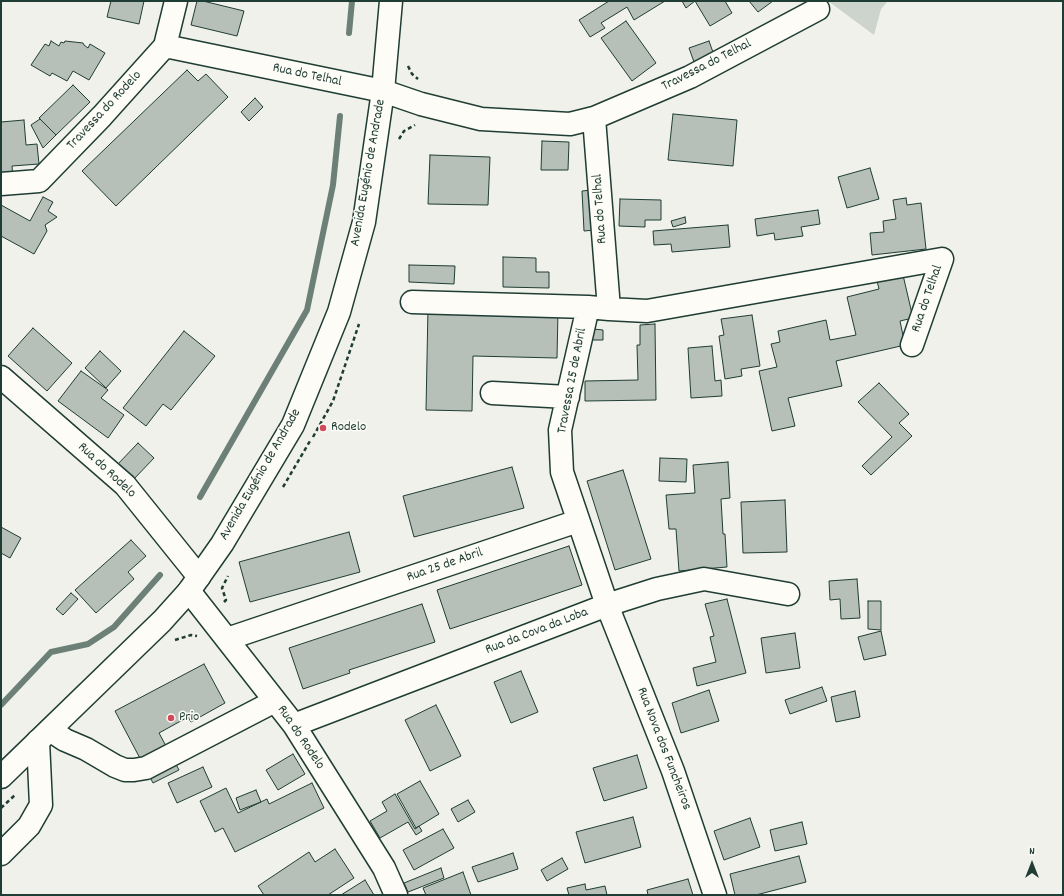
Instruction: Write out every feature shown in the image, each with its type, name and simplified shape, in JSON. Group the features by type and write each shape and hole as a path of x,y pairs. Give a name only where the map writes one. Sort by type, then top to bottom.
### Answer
{"street":[{"name":"Travessa do Rodelo","path":"1,184 39,181 102,116 165,46 176,1"},
{"name":"Avenida Eugénio de Andrade","path":"1,777 162,621 194,584 222,544 293,425 339,312 364,222 383,91 391,1"},
{"name":"Travessa do Telhal","path":"594,118 690,77 818,9"},
{"name":"Rua do Telhal","path":"165,46 383,91 421,104 481,119 570,124 594,118 598,308 647,311 942,259 912,345"},
{"path":"412,302 598,308"},
{"name":"Travessa 25 de Abril","path":"578,521 562,472 560,430 568,397 598,308"},
{"name":"Rua do Rodelo","path":"1,377 125,485 194,584 227,639 294,725 384,868 396,895"},
{"path":"492,393 568,397"},
{"path":"578,521 608,605"},
{"name":"Rua 25 de Abril","path":"227,639 578,521"},
{"name":"Rua da Cova da Loba","path":"294,725 608,605 657,589 704,579 788,594"},
{"name":"Rua Nova dos Funcheiros","path":"608,605 673,771 715,895"},
{"path":"1,854 29,826 40,805 40,771 44,735 65,740 86,749 115,766 125,770 134,770 146,768 275,701"}],"path":[{"path":"172,641 191,635 202,636"},
{"path":"1,808 40,771"}],"shaded area":[{"path":"828,1 888,1 881,9 874,35"}],"building":[{"path":"111,1 144,1 139,24 107,17"},
{"path":"197,1 203,1 244,11 237,36 191,25"},
{"path":"609,1 665,1 634,20 627,7 601,23 605,28 590,37 579,20"},
{"path":"682,1 695,1 686,8"},
{"path":"695,1 725,1 732,13 710,26"},
{"path":"749,1 773,1 758,12"},
{"path":"626,21 656,63 632,81 601,38"},
{"path":"51,41 59,46 61,42 64,43 65,41 83,43 88,48 90,44 105,53 89,80 73,71 67,81 52,73 50,76 31,65 45,44 49,46"},
{"path":"709,41 714,55 694,62 689,48"},
{"path":"187,70 198,81 206,74 228,97 116,206 82,171"},
{"path":"73,85 90,102 56,135 39,118"},
{"path":"255,98 263,107 249,121 241,112"},
{"path":"673,114 737,120 733,166 668,160"},
{"path":"40,119 56,135 43,148 31,125"},
{"path":"24,120 26,145 37,144 39,164 12,166 13,179 1,180 1,122"},
{"path":"542,141 569,142 568,170 541,170"},
{"path":"430,155 490,157 488,205 428,204"},
{"path":"870,168 879,199 847,208 838,177"},
{"path":"592,190 595,230 584,231 582,191"},
{"path":"43,197 53,202 48,211 57,217 45,225 47,231 34,254 1,236 1,205 30,221"},
{"path":"906,198 907,205 921,203 926,249 872,255 870,233 884,232 883,221 896,219 893,200"},
{"path":"620,199 661,200 661,220 645,220 645,227 619,226"},
{"path":"818,210 820,224 801,227 803,236 775,240 774,233 757,236 755,219"},
{"path":"685,217 686,223 673,227 671,221"},
{"path":"728,225 730,247 672,252 671,244 654,245 653,231"},
{"path":"503,257 536,258 536,272 549,272 549,288 503,287"},
{"path":"409,265 455,266 454,284 409,282"},
{"path":"903,275 913,318 900,321 905,345 836,361 842,386 788,398 795,426 772,431 759,371 777,367 771,344 780,342 778,331 826,320 830,340 856,335 847,297 879,289 877,281"},
{"path":"428,308 558,311 557,358 473,356 472,411 426,410"},
{"path":"752,315 760,366 741,369 742,376 725,379 719,336 724,335 721,319"},
{"path":"655,324 656,400 585,401 585,381 638,380 637,345 640,345 640,325"},
{"path":"33,328 72,363 47,391 8,356"},
{"path":"593,329 603,330 603,340 592,340"},
{"path":"184,331 215,356 171,410 163,404 146,426 123,408"},
{"path":"712,346 715,381 721,380 722,396 691,398 688,348"},
{"path":"100,351 121,371 106,388 85,368"},
{"path":"81,371 108,390 101,398 124,415 108,438 58,401"},
{"path":"879,383 909,414 899,423 912,436 871,475 862,466 892,437 858,402"},
{"path":"138,443 154,458 133,480 117,465"},
{"path":"660,458 687,459 686,482 659,481"},
{"path":"728,462 730,498 721,499 727,567 679,571 676,529 669,529 666,495 695,493 693,465"},
{"path":"512,467 524,508 414,537 403,496"},
{"path":"623,470 651,559 615,570 587,481"},
{"path":"785,500 787,552 743,553 741,502"},
{"path":"1,527 21,538 10,558 1,553"},
{"path":"349,532 360,572 250,602 239,562"},
{"path":"131,540 146,556 128,572 134,579 96,613 75,590"},
{"path":"569,546 582,585 450,629 437,590"},
{"path":"857,579 860,618 841,619 840,599 830,600 829,581"},
{"path":"71,593 78,599 63,615 56,609"},
{"path":"727,599 746,673 697,686 693,668 716,662 710,637 714,636 705,604"},
{"path":"868,601 881,601 881,630 868,629"},
{"path":"422,604 435,642 349,670 350,673 303,689 289,648"},
{"path":"881,631 886,655 864,660 858,637"},
{"path":"795,633 800,668 766,673 761,638"},
{"path":"204,664 225,703 191,722 188,717 159,733 179,770 153,783 115,711"},
{"path":"521,671 538,712 511,723 494,682"},
{"path":"822,687 827,701 790,714 785,700"},
{"path":"709,690 719,721 681,733 672,703"},
{"path":"855,691 860,717 836,722 831,697"},
{"path":"436,705 461,756 430,771 405,720"},
{"path":"293,754 305,774 278,790 266,770"},
{"path":"637,755 647,788 604,801 593,768"},
{"path":"203,767 212,787 177,803 168,783"},
{"path":"420,781 439,814 416,828 397,794"},
{"path":"312,783 324,808 235,852 223,828 215,832 200,801 226,788 238,813 267,799 269,804"},
{"path":"256,790 261,802 240,810 236,798"},
{"path":"395,794 415,829 419,826 422,831 416,835 408,822 380,838 370,821 387,811 382,802"},
{"path":"468,800 475,812 458,822 451,809"},
{"path":"633,817 641,847 585,863 576,832"},
{"path":"750,818 760,847 724,860 714,831"},
{"path":"802,822 807,844 775,851 770,830"},
{"path":"443,829 454,848 414,870 403,850"},
{"path":"335,849 354,878 328,895 264,895 258,886 309,852 315,862"},
{"path":"513,853 518,869 478,882 472,867"},
{"path":"799,856 806,882 756,895 735,895 730,874"},
{"path":"562,858 568,869 547,881 541,870"},
{"path":"441,868 444,878 408,892 404,883"},
{"path":"463,872 471,895 426,895 423,888"},
{"path":"688,879 693,895 648,895 647,890"},
{"path":"365,880 374,895 341,895"},
{"path":"585,884 586,890 605,886 607,895 569,895 567,888"}],"waterway":[{"path":"349,33 352,1"},
{"path":"200,497 307,310 333,185 340,116"},
{"path":"1,705 51,652 88,644 114,627 160,575"}],"place":[{"name":"Rodelo","path":"323,428"},
{"name":"Prio","path":"171,718"}]}
